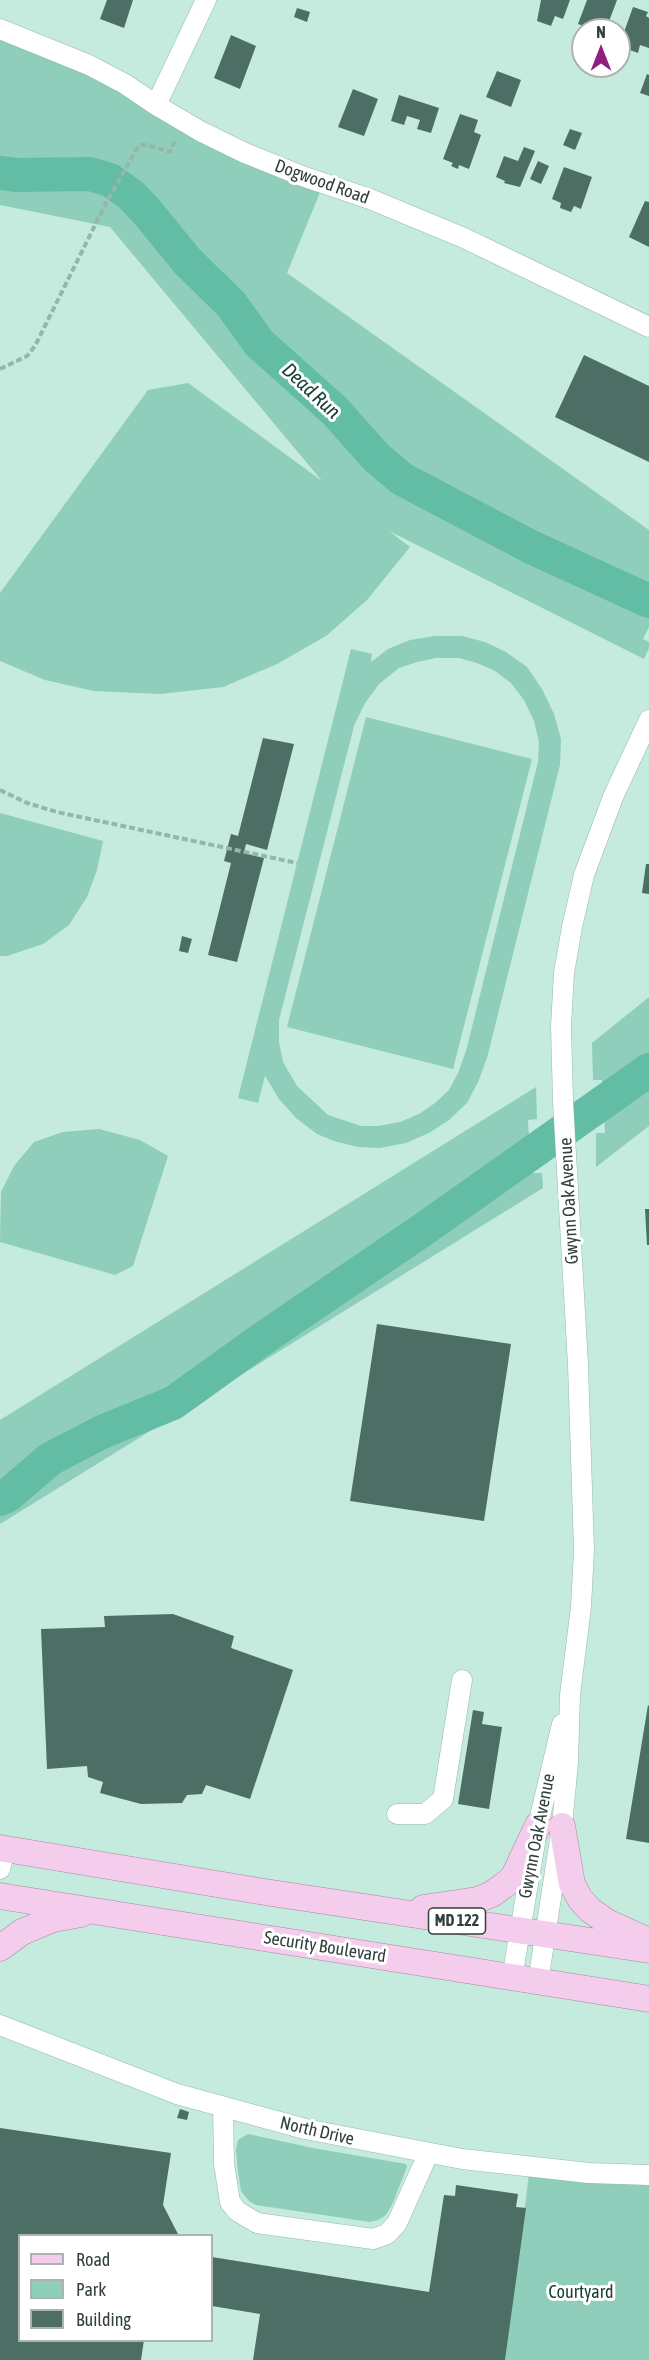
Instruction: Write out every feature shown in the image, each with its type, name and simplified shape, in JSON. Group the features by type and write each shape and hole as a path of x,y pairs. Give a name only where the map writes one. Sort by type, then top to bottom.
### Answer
{"main road":[{"path":"397,1912 477,1900 492,1894 513,1878 550,1825"},
{"path":"550,1825 580,1900 607,1922 649,1941"},
{"name":"MD 122","path":"2,1855 546,1933 649,1950"},
{"name":"Security Boulevard","path":"0,1896 649,1999"},
{"path":"0,1948 22,1932 53,1919 98,1911"}],"street":[{"path":"156,105 206,0"},
{"name":"Dogwood Road","path":"0,29 89,65 126,84 183,121 245,153 302,176 370,199 464,238 649,327"},
{"name":"Gwynn Oak Avenue","path":"538,1982 546,1933 552,1759 570,1695 581,1608 584,1550 578,1365 563,1101 561,1026 564,973 584,875 613,797 649,720"},
{"path":"397,1815 425,1814 443,1799 462,1680"},
{"name":"Gwynn Oak Avenue","path":"512,1978 520,1930 550,1825"},
{"name":"North Drive","path":"0,2025 177,2094 305,2129 428,2154 542,2169 649,2175"},
{"path":"223,2108 224,2163 230,2202 242,2215 258,2223 373,2239 387,2234 397,2223 428,2154"}],"path":[{"path":"0,369 27,356 35,346 130,159 141,146 148,145 170,152 183,121"},
{"path":"0,790 27,803 57,812 297,863"}],"green space":[{"path":"0,37 99,74 323,185 287,273 649,530 649,627 643,639 649,642 649,648 644,659 389,531 410,547 367,600 326,636 277,664 223,687 160,694 94,691 45,680 0,661 0,593 148,390 188,383 322,481 110,227 0,205"},
{"path":"435,636 462,636 485,642 506,652 527,667 542,689 554,714 561,739 560,765 487,1058 467,1103 449,1120 429,1133 406,1143 380,1148 358,1147 317,1134 296,1118 279,1099 265,1076 258,1103 238,1098 351,649 372,654 371,662 388,649 410,640","holes":["436,658 459,658 495,671 511,683 524,700 534,721 539,742 538,762 466,1051 458,1073 449,1090 419,1114 400,1122 361,1126 328,1115 297,1086 283,1062 279,1042 279,1020 354,726 365,703 379,684 399,668"]},
{"path":"366,717 532,759 453,1069 287,1027"},
{"path":"0,813 103,841 97,870 87,897 69,925 43,944 7,956 0,956"},
{"path":"649,997 649,1126 596,1167 596,1133 605,1133 602,1080 593,1080 592,1043"},
{"path":"536,1087 537,1119 528,1120 531,1173 542,1173 543,1188 0,1524 0,1420"},
{"path":"99,1129 140,1140 168,1156 133,1266 115,1275 0,1242 1,1192 14,1166 34,1142 63,1132"},
{"path":"248,2134 406,2164 407,2167 392,2205 386,2215 378,2220 370,2222 256,2205 249,2201 241,2191 238,2172 236,2150 238,2140"},
{"name":"Courtyard","path":"530,2167 649,2175 649,2360 505,2360"}],"building":[{"path":"107,0 133,0 124,28 100,19"},
{"path":"541,0 570,0 563,19 555,16 551,26 537,21"},
{"path":"587,0 617,0 610,18 580,18"},
{"path":"633,7 648,12 646,16 649,18 649,48 640,45 638,53 631,50 631,18 629,18"},
{"path":"297,8 310,12 307,22 294,17"},
{"path":"231,35 256,46 240,89 214,78"},
{"path":"497,71 521,80 511,107 486,97"},
{"path":"647,74 649,75 649,96 640,93"},
{"path":"353,89 378,99 364,136 338,127"},
{"path":"399,95 439,108 431,133 417,129 420,120 407,116 404,125 391,121"},
{"path":"460,114 478,120 474,132 481,135 469,169 459,165 458,169 451,166 453,163 443,159"},
{"path":"570,129 582,133 575,150 563,145"},
{"path":"524,147 535,151 520,187 504,183 505,181 496,177 504,156 518,161"},
{"path":"538,161 549,166 541,184 530,179"},
{"path":"564,167 592,177 581,209 574,206 571,212 560,208 561,203 552,199"},
{"path":"645,201 649,202 649,247 629,237"},
{"path":"584,355 649,386 649,462 555,417"},
{"path":"263,738 294,744 267,850 246,844 244,853 264,858 237,962 208,955 231,863 224,861 231,834 238,836"},
{"path":"646,864 649,864 649,894 642,893"},
{"path":"182,936 192,939 188,953 179,951"},
{"path":"645,1209 649,1209 649,1245 647,1245"},
{"path":"377,1324 511,1344 484,1521 350,1501"},
{"path":"173,1614 234,1636 231,1648 293,1670 250,1799 206,1785 202,1794 187,1795 182,1803 141,1804 100,1793 103,1782 88,1777 87,1766 47,1769 41,1629 105,1627 104,1616"},
{"path":"649,1706 649,1843 626,1839"},
{"path":"473,1710 484,1712 482,1724 502,1727 489,1809 458,1804"},
{"path":"180,2109 189,2112 187,2120 177,2118"},
{"path":"0,2128 171,2153 163,2205 178,2234 18,2234 18,2342 144,2342 141,2360 0,2360"},
{"path":"456,2185 518,2194 516,2207 526,2208 505,2360 253,2360 260,2314 213,2306 213,2257 429,2292 444,2195 455,2196"}],"waterway":[{"name":"Dead Run","path":"0,173 17,175 90,174 110,180 131,195 147,212 188,262 231,304 259,343 335,411 376,457 402,479 531,547 649,601"},
{"path":"0,1499 8,1495 50,1459 102,1432 173,1403 649,1070"}]}
